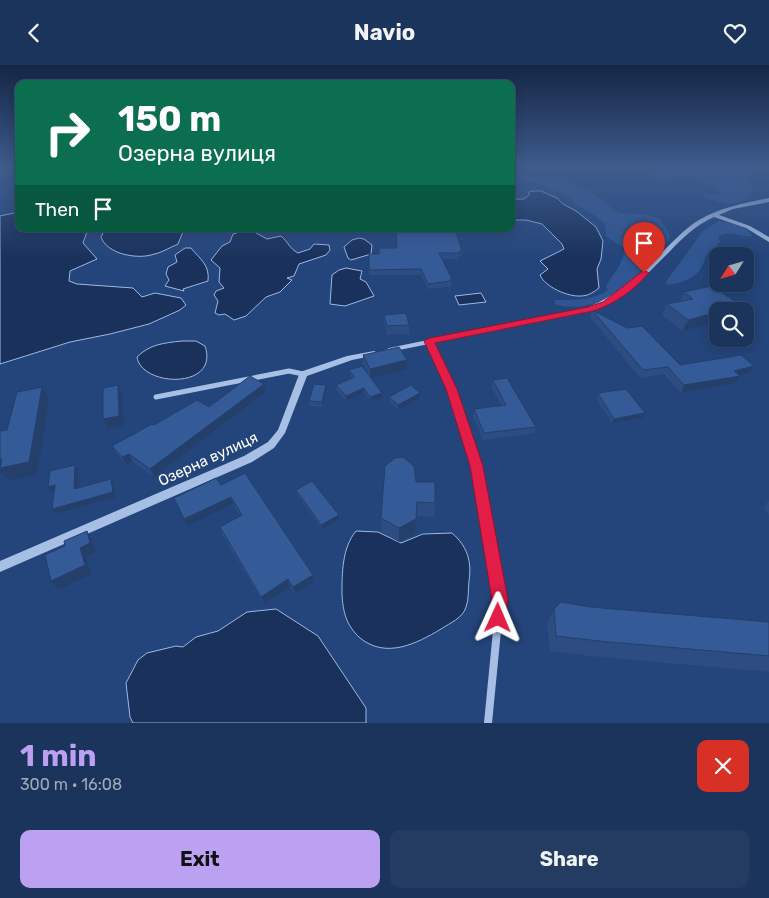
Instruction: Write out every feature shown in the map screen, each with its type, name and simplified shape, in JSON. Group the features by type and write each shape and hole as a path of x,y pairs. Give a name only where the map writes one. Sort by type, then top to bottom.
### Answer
{"street":[{"path":"156,397 289,371 303,375 350,358 590,309 606,303 631,286 686,232 714,215 730,208 769,200"},
{"path":"714,215 748,227 769,240"},
{"path":"430,341 452,389 477,466 500,600 488,723"},
{"name":"Озерна вулиця","path":"0,567 248,459 271,445 282,431 303,375"}],"shaded area":[{"path":"556,198 596,227 603,241 601,259 597,269 599,288 586,295 576,296 552,287 543,279 540,275 548,269 540,261 564,249 562,244 542,224 526,220 515,220 515,199"},
{"path":"570,198 599,198 619,213 645,214 659,218 669,233 670,239 634,278 620,289 590,305 573,307 555,304 555,300 589,298 608,290 606,287 624,254 624,248 606,236 605,224 596,216 574,203"},
{"path":"707,198 747,198 743,201 730,204"},
{"path":"15,213 15,232 87,232 83,243 97,259 70,271 69,281 77,284 133,288 142,297 155,293 181,298 186,305 180,310 149,324 70,342 0,364 0,216"},
{"path":"719,221 742,227 752,236 731,233 722,234 718,237 720,242 715,247 709,247 709,252 699,272 687,280 678,283 670,285 665,283 703,231"},
{"path":"104,232 183,232 178,244 162,252 145,256 130,256 109,248 101,237"},
{"path":"254,232 267,239 281,236 298,253 310,249 314,244 329,245 330,250 326,255 299,264 294,276 287,278 292,280 280,292 266,297 246,316 234,320 225,314 219,315 215,313 218,301 214,295 216,291 224,288 219,282 220,268 211,260 222,246 230,242 233,234"},
{"path":"359,238 372,245 371,254 351,260 348,258 344,247 352,240"},
{"path":"185,248 191,248 206,266 208,281 183,289 184,291 165,286 169,280 166,274 168,267 177,262 175,255"},
{"path":"346,268 362,271 360,279 366,282 374,296 345,306 330,304 332,275"},
{"path":"481,293 486,302 459,305 455,296"},
{"path":"182,341 196,341 205,346 207,360 201,371 191,377 178,379 164,378 151,374 142,367 137,357 152,347"},
{"path":"356,531 378,532 401,543 423,534 452,533 465,549 470,567 468,601 462,614 456,620 431,635 401,647 380,648 360,638 351,628 346,618 342,594 345,553"},
{"path":"276,609 318,636 366,708 366,723 133,723 130,717 126,683 138,660 147,653 176,646 183,647 196,637 218,631 247,612"}],"building":[{"path":"396,232 456,232 462,251 459,251 460,253 439,253 452,279 450,279 451,281 428,284 421,269 369,270 369,254 379,254 379,248 397,248"},
{"path":"709,286 709,293 722,293 737,302 709,302 709,314 688,320 667,304 693,299 684,292"},
{"path":"592,310 627,328 642,326 680,365 741,355 754,366 734,371 740,376 684,385 668,367 643,370"},
{"path":"406,313 409,325 387,326 384,315"},
{"path":"399,347 407,360 370,369 363,355"},
{"path":"362,366 382,393 370,397 364,388 346,396 336,385 355,377 349,370"},
{"path":"250,376 264,384 150,469 129,454 122,457 112,446 152,424 154,425 197,400 209,407"},
{"path":"507,378 536,427 484,433 474,409 506,405 493,380"},
{"path":"314,384 326,385 322,402 309,401"},
{"path":"118,385 119,416 103,419 103,388"},
{"path":"411,385 420,393 398,405 389,397"},
{"path":"42,387 29,462 0,468 2,459 0,460 0,431 7,430 17,392"},
{"path":"626,389 645,413 614,419 598,393"},
{"path":"403,457 414,466 416,482 435,482 435,503 417,502 416,519 399,528 381,518 385,466 395,458"},
{"path":"75,465 74,489 111,479 113,492 52,509 55,485 48,487 50,471"},
{"path":"245,473 313,575 293,587 288,579 261,597 220,527 242,515 231,497 184,519 174,498 216,478 221,485"},
{"path":"312,481 339,515 321,525 296,490"},
{"path":"87,531 90,543 80,548 85,565 51,581 45,555 65,546 64,541"},
{"path":"561,602 590,607 769,622 769,656 556,636 554,609"}],"route":[{"path":"498,618 500,600 477,466 452,389 430,341 590,309 606,303 631,286 644,273"}]}
